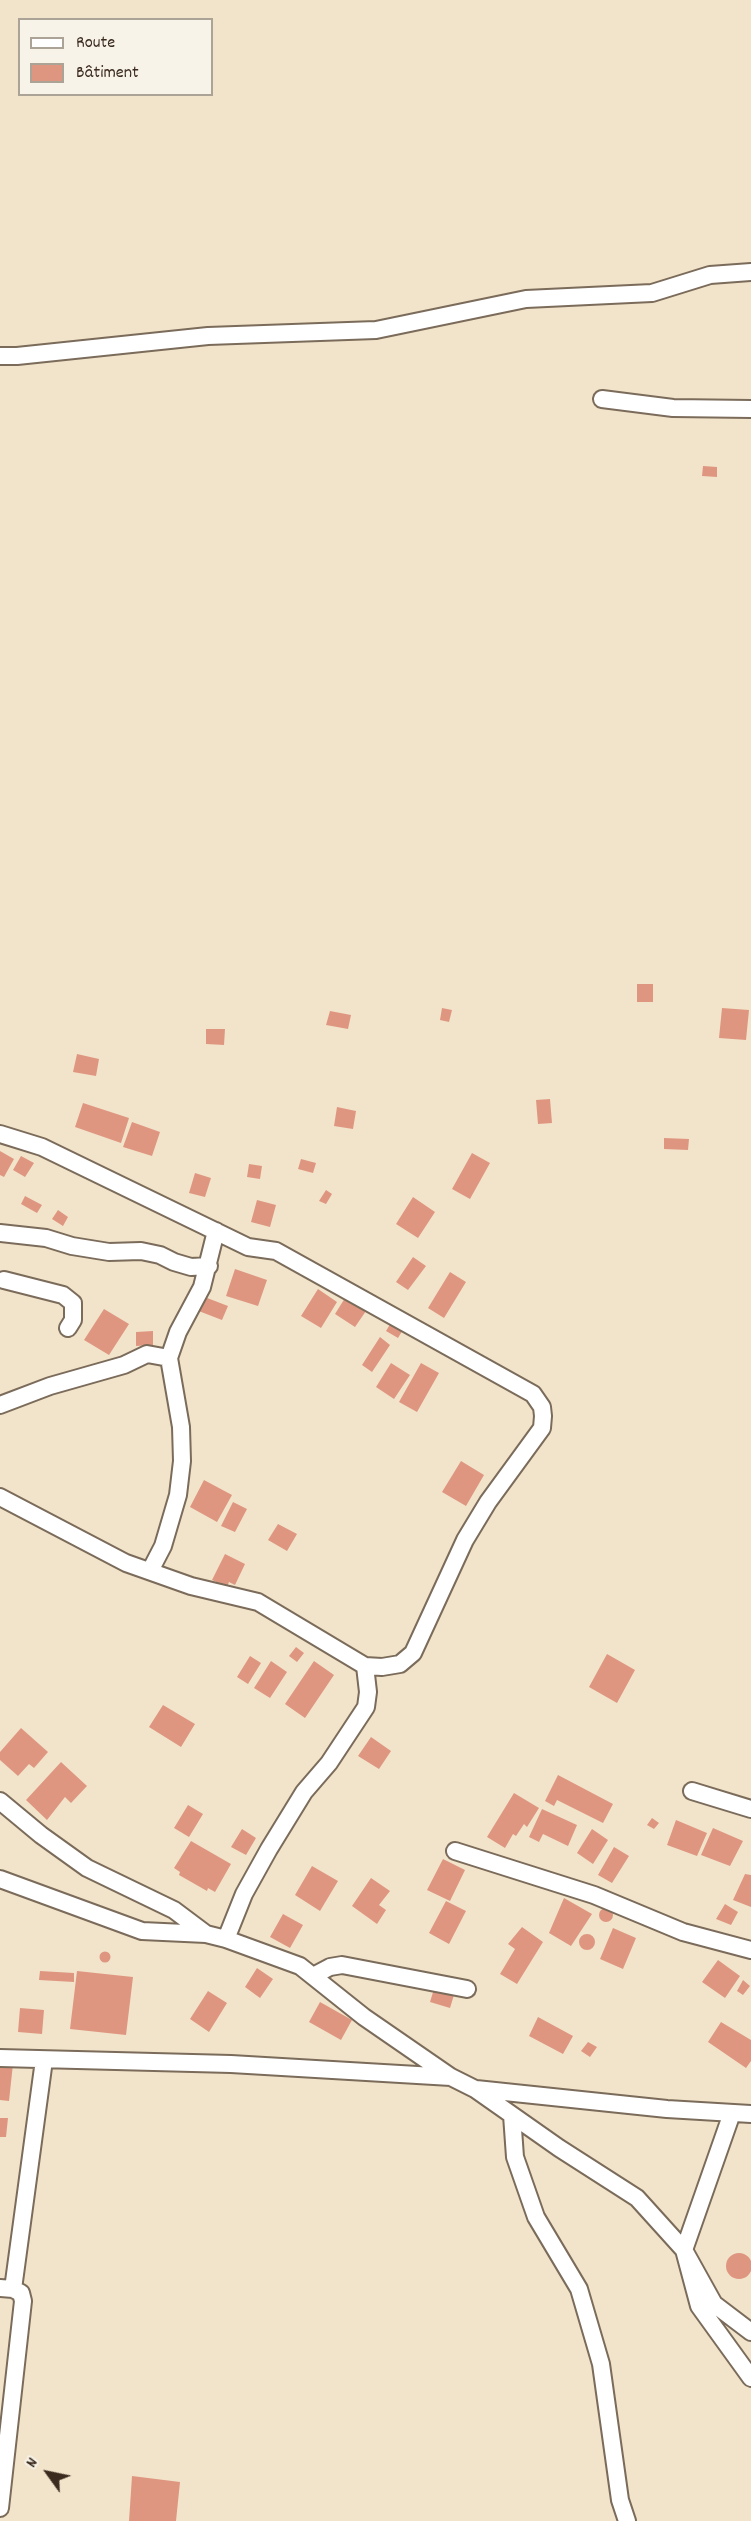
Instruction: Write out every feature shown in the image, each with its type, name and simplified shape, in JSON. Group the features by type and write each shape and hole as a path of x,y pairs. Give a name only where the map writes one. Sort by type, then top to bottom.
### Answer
{"street":[{"path":"0,356 208,336 376,330 526,299 652,293 710,275 751,272"},
{"path":"602,399 673,408 751,409"},
{"path":"0,1134 42,1147 248,1246 276,1251 533,1394 542,1407 542,1428 488,1502 465,1540 413,1653 400,1664 382,1667 365,1666 258,1602 191,1586 126,1563 0,1497"},
{"path":"150,1571 163,1546 178,1495 182,1461 181,1427 169,1358 178,1332 202,1287 216,1231"},
{"path":"0,1233 46,1238 72,1246 109,1252 141,1251 160,1255 191,1267 209,1266"},
{"path":"1,1283 63,1295 73,1303 73,1320 68,1328"},
{"path":"0,1405 50,1386 124,1365 147,1354 169,1358"},
{"path":"226,1939 244,1894 269,1849 304,1792 329,1763 366,1707 368,1692 365,1666"},
{"path":"693,1791 751,1809"},
{"path":"0,1801 41,1835 87,1868 174,1910 206,1934"},
{"path":"455,1851 594,1895 682,1932 751,1950"},
{"path":"0,1879 142,1931 206,1934 300,1966 364,2017 451,2077 475,2089 637,2198 684,2250 714,2304 751,2332"},
{"path":"313,1976 330,1967 342,1965 467,1989"},
{"path":"0,2058 231,2064 451,2077"},
{"path":"0,2508 23,2301 21,2294 7,2288 44,2060"},
{"path":"475,2089 667,2109 751,2114"},
{"path":"732,2113 684,2250 699,2306 751,2378"},
{"path":"512,2115 515,2157 536,2217 579,2289 598,2354 620,2499 627,2521"}],"building":[{"path":"703,466 717,467 717,477 702,476"},
{"path":"637,984 653,984 653,1002 637,1002"},
{"path":"442,1008 452,1010 449,1022 440,1020"},
{"path":"722,1008 749,1010 746,1040 719,1038"},
{"path":"330,1011 351,1015 348,1029 326,1025"},
{"path":"206,1029 225,1029 224,1045 206,1044"},
{"path":"77,1054 99,1059 96,1076 73,1072"},
{"path":"550,1099 552,1123 538,1124 536,1100"},
{"path":"83,1103 129,1118 121,1143 75,1127"},
{"path":"337,1107 356,1111 353,1129 334,1126"},
{"path":"132,1122 160,1132 152,1156 123,1147"},
{"path":"664,1138 689,1139 688,1150 664,1149"},
{"path":"0,1151 14,1159 4,1177 0,1175"},
{"path":"472,1153 490,1163 470,1199 452,1189"},
{"path":"21,1156 34,1163 25,1177 13,1170"},
{"path":"301,1159 316,1163 313,1173 298,1169"},
{"path":"249,1164 262,1166 260,1179 247,1177"},
{"path":"195,1173 211,1178 205,1197 189,1193"},
{"path":"326,1190 332,1194 326,1204 319,1201"},
{"path":"25,1196 42,1205 37,1213 21,1204"},
{"path":"413,1197 435,1212 418,1238 396,1224"},
{"path":"257,1200 276,1205 270,1227 251,1222"},
{"path":"58,1210 68,1217 63,1226 52,1219"},
{"path":"413,1257 426,1266 408,1290 396,1282"},
{"path":"235,1269 267,1280 258,1306 226,1296"},
{"path":"450,1272 466,1282 444,1318 428,1308"},
{"path":"318,1289 337,1302 321,1328 301,1316"},
{"path":"202,1296 228,1306 222,1320 196,1310"},
{"path":"345,1298 366,1311 355,1327 335,1314"},
{"path":"104,1309 129,1324 109,1355 84,1340"},
{"path":"392,1321 404,1328 398,1338 386,1331"},
{"path":"153,1331 153,1345 136,1346 136,1332"},
{"path":"380,1337 390,1345 372,1372 362,1365"},
{"path":"391,1363 410,1375 394,1399 376,1387"},
{"path":"421,1363 439,1373 417,1412 399,1402"},
{"path":"461,1461 484,1475 466,1506 442,1492"},
{"path":"204,1480 232,1495 217,1522 190,1507"},
{"path":"233,1502 247,1509 235,1532 221,1526"},
{"path":"278,1524 297,1534 287,1551 268,1540"},
{"path":"225,1554 245,1564 235,1585 229,1582 227,1587 212,1580"},
{"path":"296,1647 304,1653 297,1662 289,1656"},
{"path":"607,1654 635,1670 617,1703 589,1687"},
{"path":"250,1656 261,1663 248,1684 237,1677"},
{"path":"271,1661 287,1672 270,1698 254,1688"},
{"path":"314,1661 334,1675 305,1718 285,1704"},
{"path":"163,1705 195,1724 181,1747 149,1727"},
{"path":"21,1728 48,1752 34,1768 29,1764 18,1776 0,1760 0,1752"},
{"path":"371,1737 391,1751 379,1769 358,1756"},
{"path":"61,1762 87,1786 71,1803 65,1797 47,1820 26,1800"},
{"path":"558,1775 613,1804 603,1823 557,1800 554,1806 545,1801"},
{"path":"514,1793 539,1808 527,1827 524,1824 516,1836 513,1834 505,1848 487,1837"},
{"path":"188,1805 203,1814 189,1837 174,1828"},
{"path":"542,1809 577,1825 568,1846 543,1834 539,1842 529,1837"},
{"path":"652,1818 659,1823 654,1829 647,1825"},
{"path":"676,1820 707,1833 697,1856 667,1845"},
{"path":"713,1828 743,1841 730,1866 701,1855"},
{"path":"242,1829 256,1838 246,1855 231,1847"},
{"path":"592,1829 608,1840 593,1864 577,1853"},
{"path":"191,1841 231,1864 215,1892 208,1888 207,1891 179,1875 180,1872 174,1868"},
{"path":"614,1847 629,1856 612,1883 598,1875"},
{"path":"443,1859 465,1870 450,1901 427,1890"},
{"path":"312,1866 338,1881 320,1911 295,1895"},
{"path":"745,1874 751,1875 751,1907 733,1900"},
{"path":"371,1878 390,1891 379,1905 386,1910 377,1924 352,1906"},
{"path":"564,1898 592,1914 571,1946 549,1933"},
{"path":"446,1901 466,1911 449,1944 429,1933"},
{"path":"725,1904 738,1912 731,1925 716,1919"},
{"path":"603,1908 609,1908 613,1915 609,1922 603,1922 599,1918 599,1912"},
{"path":"283,1914 303,1925 290,1948 270,1937"},
{"path":"522,1927 543,1942 517,1984 500,1974 515,1949 508,1944"},
{"path":"613,1928 636,1938 623,1969 600,1959"},
{"path":"587,1934 595,1942 587,1950 579,1942"},
{"path":"105,1951 111,1957 105,1963 99,1957"},
{"path":"718,1960 740,1976 725,1998 702,1982"},
{"path":"257,1968 273,1979 260,1998 245,1987"},
{"path":"40,1971 74,1973 74,1982 39,1980"},
{"path":"77,1971 133,1977 126,2035 70,2029"},
{"path":"743,1980 750,1986 743,1995 737,1991"},
{"path":"434,1989 454,1995 450,2008 430,2002"},
{"path":"208,1991 227,2003 209,2032 190,2019"},
{"path":"320,2002 352,2020 341,2040 309,2022"},
{"path":"20,2008 44,2010 42,2034 18,2032"},
{"path":"538,2017 573,2036 563,2054 529,2036"},
{"path":"721,2022 751,2040 751,2061 746,2068 708,2042"},
{"path":"588,2042 597,2047 590,2057 581,2051"},
{"path":"0,2062 13,2064 9,2101 0,2100"},
{"path":"0,2118 8,2118 6,2137 0,2137"},
{"path":"739,2253 748,2257 752,2266 748,2275 739,2279 730,2275 726,2266 730,2257"},
{"path":"132,2476 180,2482 176,2521 129,2521"}]}
